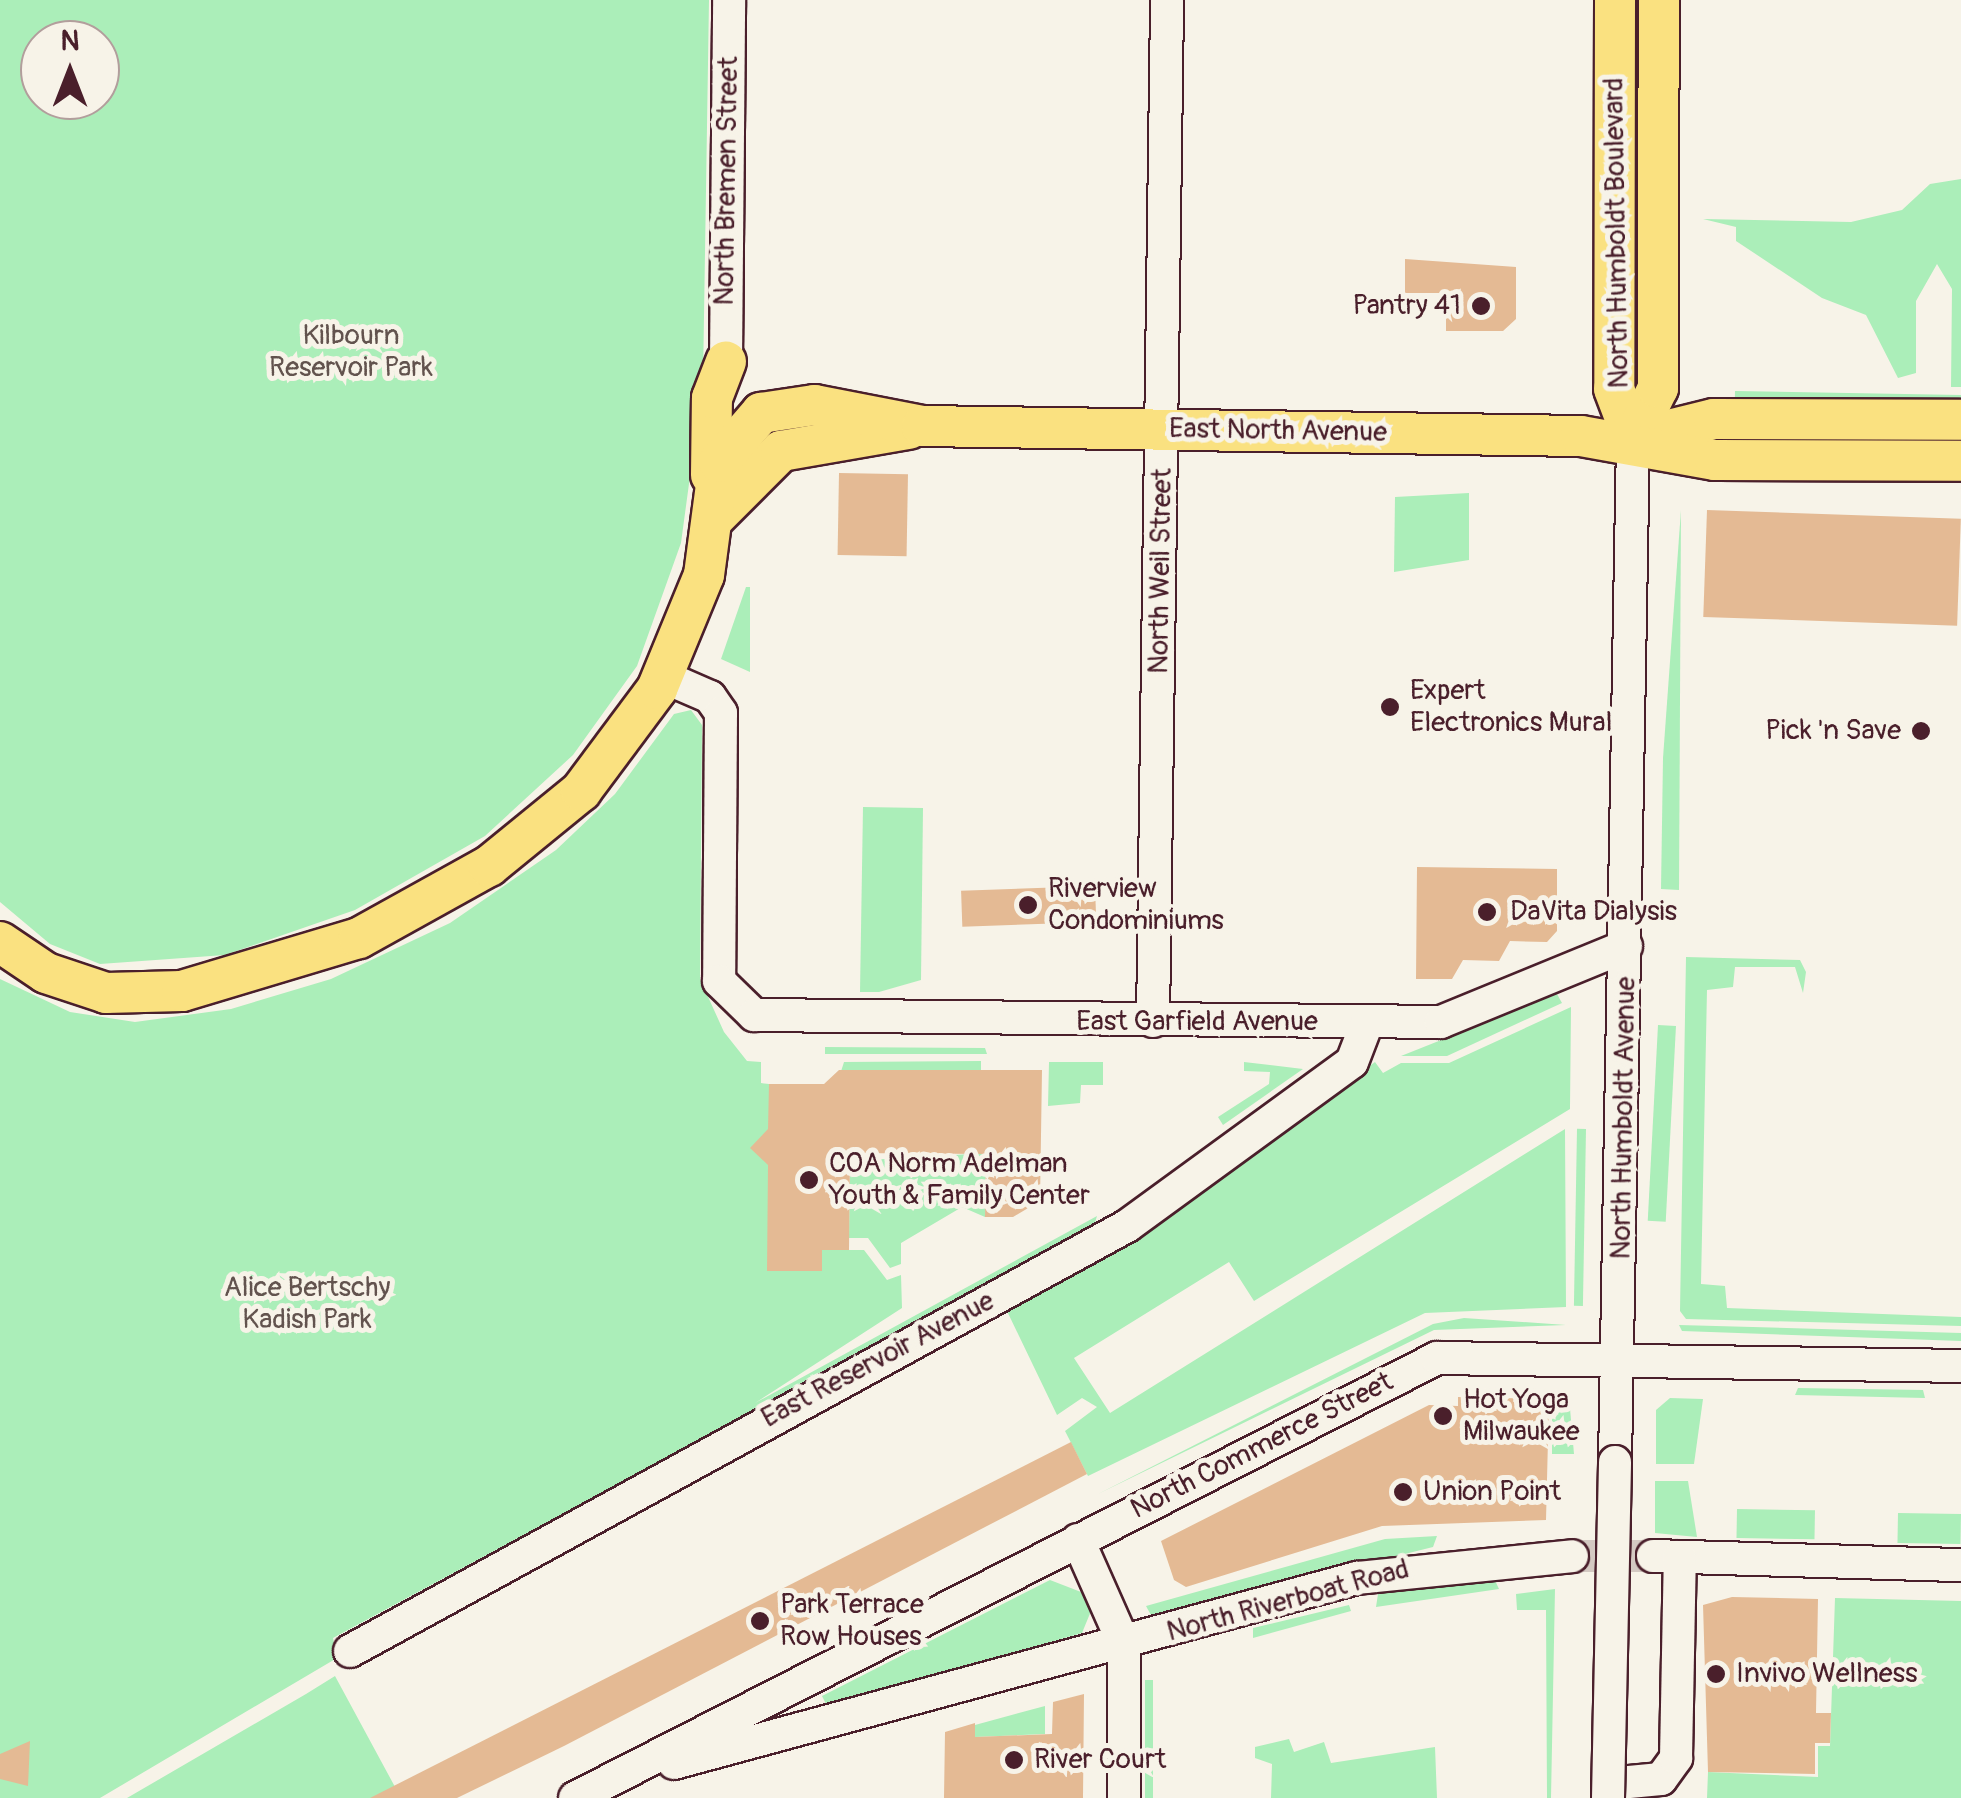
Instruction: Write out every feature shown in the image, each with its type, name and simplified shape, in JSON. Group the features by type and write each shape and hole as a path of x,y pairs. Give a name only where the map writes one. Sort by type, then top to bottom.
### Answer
{"main road":[{"name":"North Humboldt Boulevard","path":"1615,0 1614,389 1633,438"},
{"name":"North Humboldt Boulevard","path":"1633,438 1658,388 1658,0"},
{"path":"0,942 73,984 144,995 326,950 425,906 520,844 610,758 664,677 698,594 712,502 727,448 761,413 726,362"},
{"path":"712,502 712,398 726,362"},
{"name":"East North Avenue","path":"761,413 814,405 922,426 1633,438 1716,460 1961,461"},
{"name":"East North Avenue","path":"1633,438 1714,418 1961,420"},
{"name":"East North Avenue","path":"712,502 781,452 922,426"}],"street":[{"name":"North Bremen Street","path":"726,362 729,0"},
{"name":"North Weil Street","path":"1152,1021 1164,429 1167,0"},
{"name":"North Humboldt Avenue","path":"1608,1791 1633,438"},
{"name":"East Garfield Avenue","path":"664,677 720,710 720,982 754,1015 1442,1022 1626,946"},
{"name":"East Reservoir Avenue","path":"350,1652 1127,1226 1352,1062 1366,1023"},
{"name":"North Commerce Street","path":"575,1798 1437,1358 1619,1355 1961,1366"},
{"path":"1078,1540 1124,1644 1124,1798"},
{"name":"North Riverboat Road","path":"1124,1644 1402,1569 1572,1556"},
{"path":"1608,1791 1661,1780 1678,1739 1666,1556 1961,1565"},
{"name":"North Commerce Street","path":"622,1776 1124,1644"}],"green space":[{"name":"Kilbourn Reservoir Park","path":"0,0 709,0 703,380 681,543 637,666 573,755 485,836 355,910 225,955 100,964 50,944 0,902"},
{"path":"1961,179 1961,387 1951,387 1952,289 1937,264 1916,301 1916,373 1898,378 1866,315 1822,298 1736,241 1736,227 1703,219 1851,222 1902,210 1930,184"},
{"path":"1735,391 1961,395 1961,404 1735,400"},
{"path":"1469,493 1469,560 1394,572 1395,497"},
{"path":"1681,510 1679,890 1661,889 1663,758"},
{"path":"746,587 750,587 750,672 721,659"},
{"name":"Alice Bertschy Kadish Park","path":"691,710 702,725 700,979 724,1032 747,1061 761,1062 761,1083 769,1084 770,1271 821,1271 822,1250 864,1250 887,1280 901,1275 902,1308 755,1403 1097,1216 1094,1226 333,1638 337,1658 100,1798 0,1798 0,979 70,1012 135,1022 231,1009 331,979 450,923 556,850 615,794 674,714"},
{"path":"863,807 923,808 921,980 879,992 860,992"},
{"path":"1686,957 1800,960 1806,972 1803,993 1795,967 1735,967 1733,987 1707,990 1701,1284 1725,1286 1727,1308 1961,1317 1961,1326 1686,1319 1680,1311"},
{"path":"1557,994 1562,1003 1447,1056 1401,1056"},
{"path":"1571,1007 1570,1109 1254,1301 1229,1262 1074,1358 1110,1413 1565,1129 1566,1307 1425,1313 1088,1476 1065,1431 1097,1407 1082,1398 1057,1415 1006,1309 1149,1229 1375,1062 1383,1073 1401,1063 1449,1063"},
{"path":"1658,1025 1676,1026 1666,1222 1648,1221"},
{"path":"825,1047 985,1048 987,1054 825,1054"},
{"path":"981,1061 981,1071 837,1084 844,1062"},
{"path":"1049,1062 1103,1062 1103,1085 1081,1085 1080,1103 1048,1106"},
{"path":"1244,1062 1303,1069 1223,1125 1218,1117 1269,1084 1270,1072 1244,1071"},
{"path":"973,1082 987,1082 985,1217 962,1207 901,1243 901,1264 890,1268 868,1238 849,1238 850,1161 971,1154"},
{"path":"1577,1129 1586,1129 1583,1306 1574,1306"},
{"path":"1464,1318 1566,1325 1434,1330 1098,1494 1433,1324"},
{"path":"1679,1325 1961,1333 1961,1341 1682,1331"},
{"path":"1798,1388 1923,1390 1925,1398 1795,1395"},
{"path":"1552,1397 1569,1397 1574,1454 1552,1454"},
{"path":"1670,1398 1703,1399 1694,1464 1656,1464 1656,1410"},
{"path":"1655,1481 1688,1481 1697,1537 1655,1533"},
{"path":"1737,1509 1815,1510 1814,1539 1736,1538"},
{"path":"1898,1513 1961,1514 1960,1544 1897,1543"},
{"path":"1437,1536 1433,1547 1152,1617 1146,1606 1385,1539"},
{"path":"1492,1574 1499,1589 1376,1607 1378,1594"},
{"path":"1050,1580 1081,1592 1091,1611 1082,1633 827,1706 822,1696"},
{"path":"1555,1589 1551,1798 1547,1798 1546,1610 1517,1610 1516,1594"},
{"path":"1835,1598 1961,1601 1961,1798 1707,1798 1708,1772 1818,1777 1818,1746 1830,1746"},
{"path":"1349,1605 1351,1611 1253,1638 1253,1628"},
{"path":"335,1676 401,1798 127,1798 306,1694"},
{"path":"1145,1680 1153,1680 1153,1798 1145,1798"},
{"path":"1045,1706 1045,1734 975,1737 975,1725"},
{"path":"1289,1739 1294,1752 1324,1742 1331,1763 1435,1747 1437,1798 1271,1798 1272,1764 1255,1758 1255,1747"}],"building":[{"name":"Pantry 41","path":"1405,259 1516,267 1516,319 1503,331 1446,331 1446,293 1405,293"},
{"path":"839,473 908,474 907,556 838,555"},
{"path":"1707,510 1961,519 1957,626 1703,617"},
{"name":"DaVita Dialysis","path":"1417,867 1557,869 1557,931 1547,942 1510,941 1499,961 1463,960 1452,979 1416,979"},
{"name":"Riverview Condominiums","path":"1095,886 1096,922 962,927 961,891"},
{"name":"COA Norm Adelman Youth & Family Center","path":"839,1070 1042,1070 1040,1201 1013,1217 985,1217 986,1154 850,1153 849,1250 822,1250 822,1271 767,1271 768,1165 750,1148 768,1129 769,1084 824,1084"},
{"name":"Union Point","path":"1458,1397 1549,1399 1546,1520 1382,1526 1186,1587 1174,1580 1161,1541 1429,1405 1458,1406"},
{"name":"Park Terrace Row Houses","path":"1071,1442 1087,1474 564,1746 457,1798 370,1798"},
{"path":"1732,1597 1818,1599 1816,1713 1831,1713 1830,1743 1815,1743 1815,1774 1708,1772 1703,1605"},
{"name":"River Court","path":"1084,1694 1083,1798 944,1798 945,1732 975,1723 975,1737 1052,1734 1053,1702"},
{"path":"30,1741 28,1786 0,1779 0,1754"}],"tunnel":[{"path":"1572,1556 1653,1556"}],"place":[{"name":"Pantry 41","path":"1481,306"},
{"name":"Expert Electronics Mural","path":"1390,707"},
{"name":"Pick 'n Save","path":"1921,731"},
{"name":"Riverview Condominiums","path":"1028,905"},
{"name":"DaVita Dialysis","path":"1487,912"},
{"name":"COA Norm Adelman Youth & Family Center","path":"809,1180"},
{"name":"Hot Yoga Milwaukee","path":"1443,1416"},
{"name":"Union Point","path":"1403,1492"},
{"name":"Park Terrace Row Houses","path":"760,1621"},
{"name":"Invivo Wellness","path":"1716,1674"},
{"name":"River Court","path":"1014,1760"}]}
